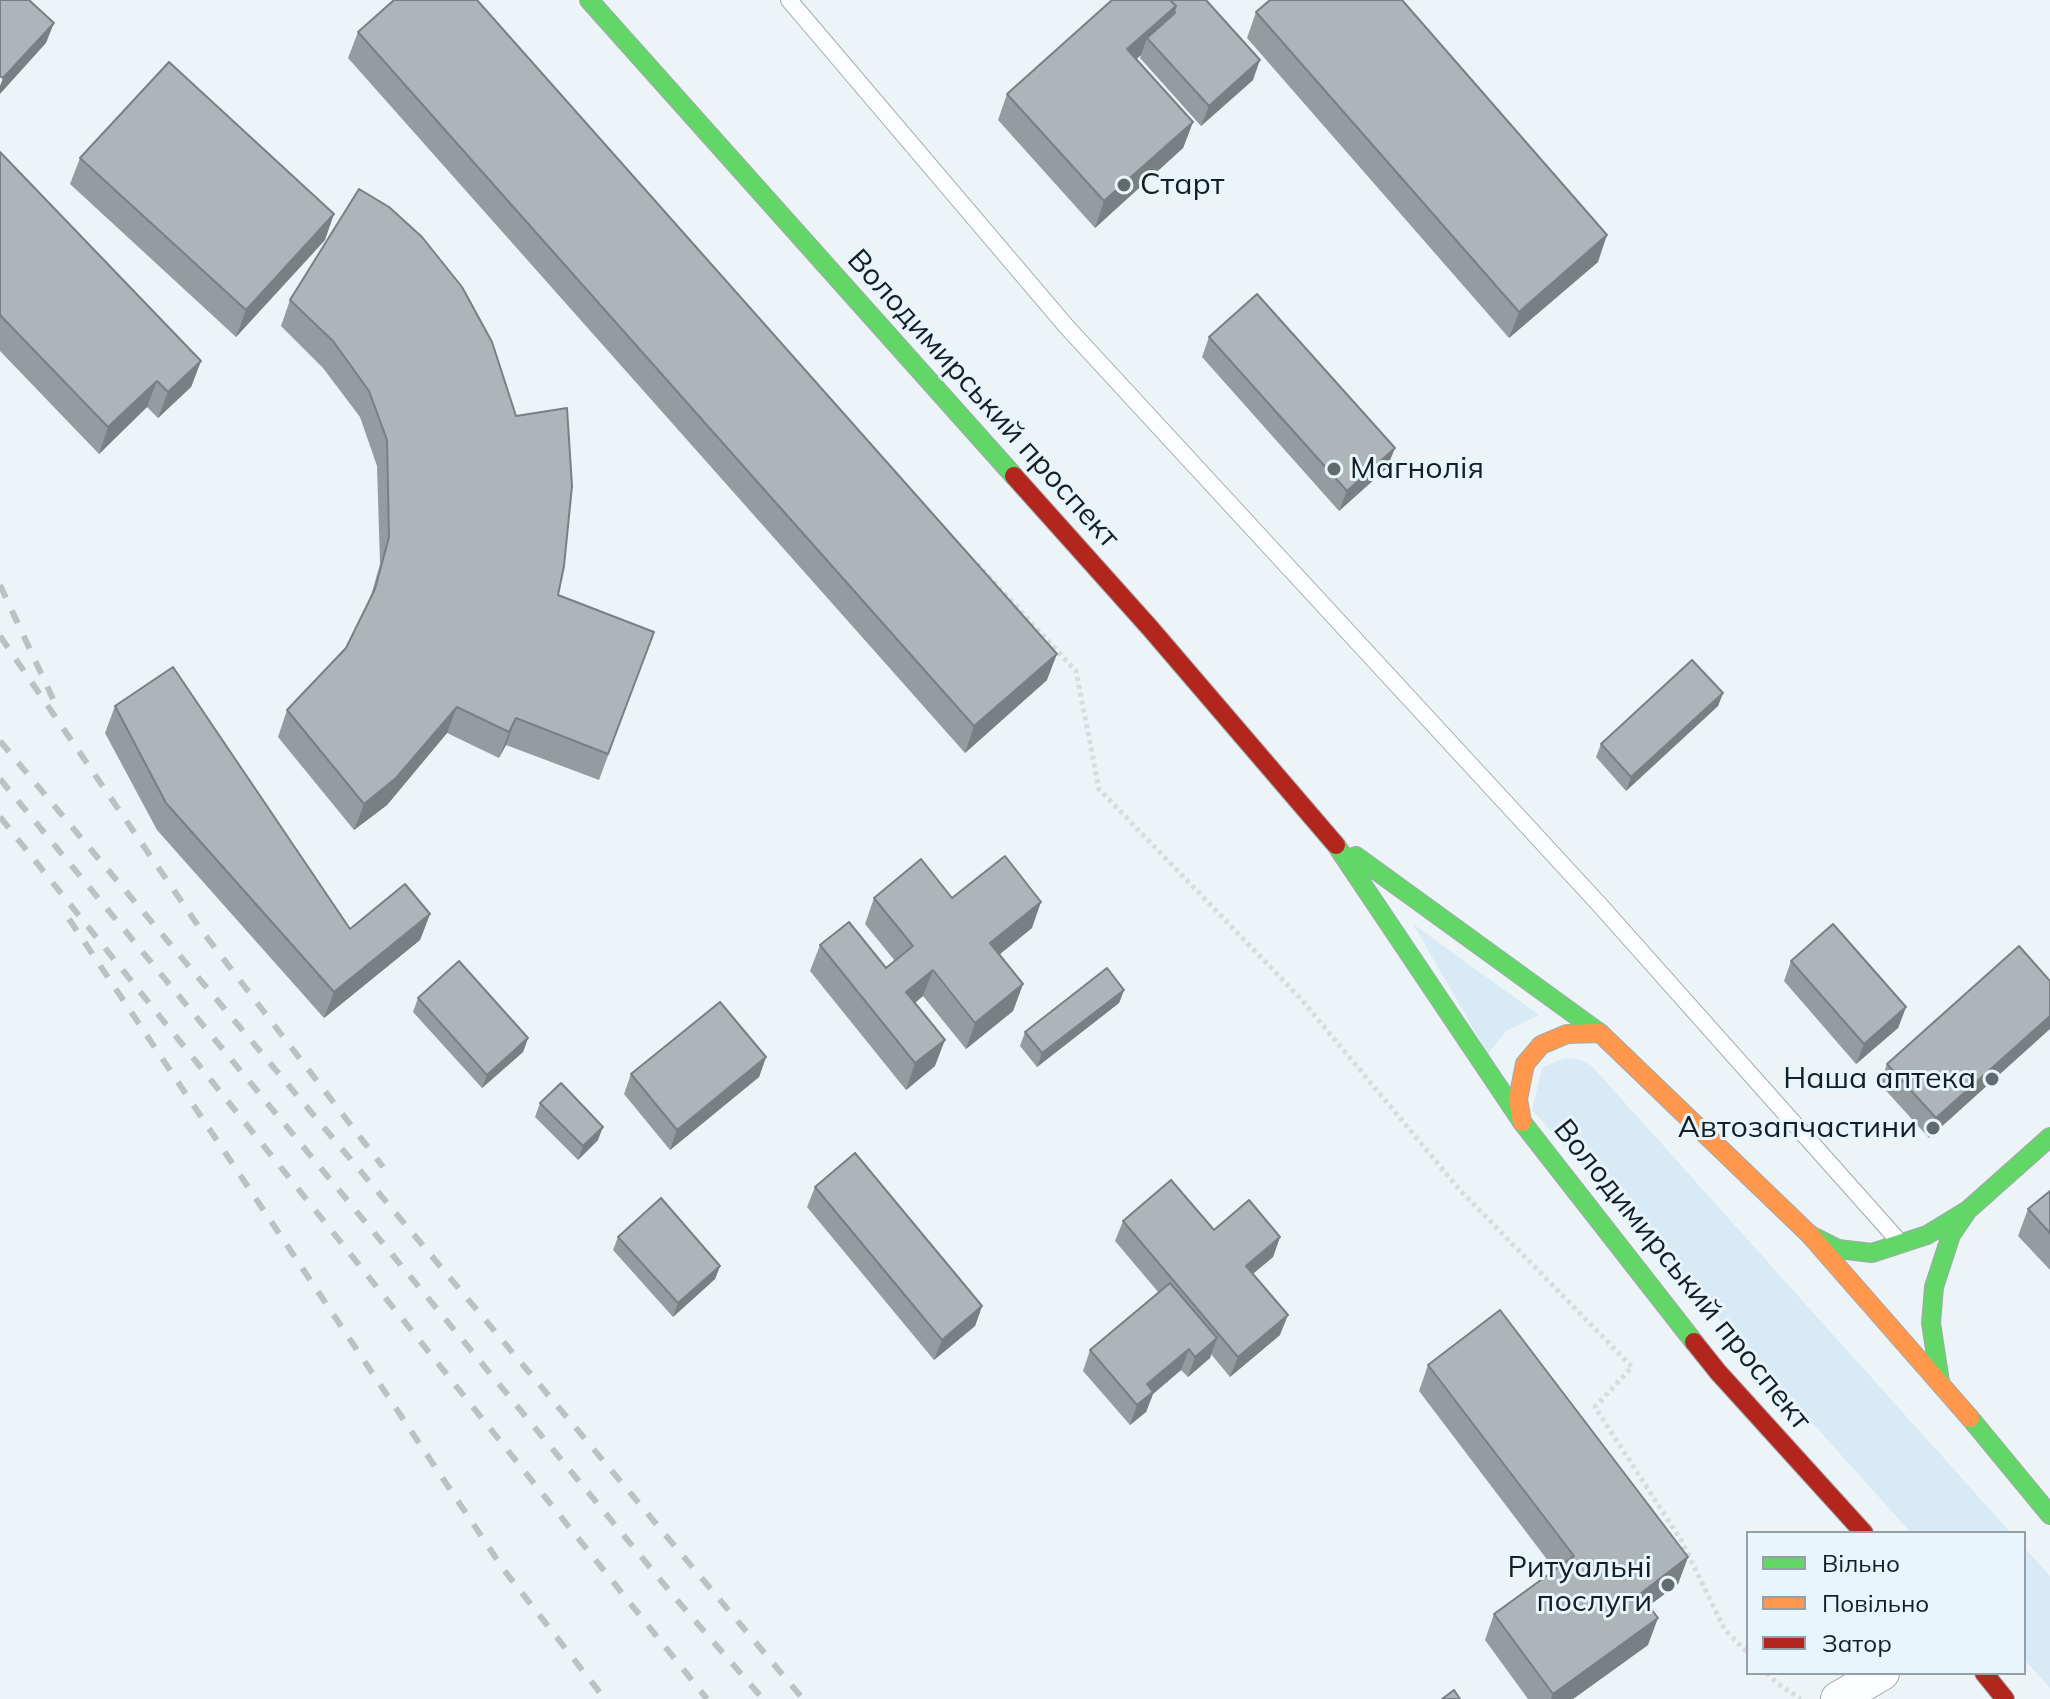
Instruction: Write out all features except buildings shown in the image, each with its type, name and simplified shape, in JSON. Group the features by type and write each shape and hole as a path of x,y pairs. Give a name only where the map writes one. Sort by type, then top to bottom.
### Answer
{"main road":[{"name":"Володимирський проспект","path":"589,0 1150,628 1331,838 1522,1122 1718,1372 1862,1531"},
{"name":"Володимирський проспект","path":"1331,838 1600,1033 1809,1234 1940,1382 2050,1515"},
{"name":"Володимирський проспект","path":"1522,1122 1518,1099 1525,1064 1541,1045 1567,1034 1600,1033"},
{"path":"1910,1255 1927,1235 1968,1210 2050,1137"},
{"path":"1940,1382 1931,1323 1934,1287 1951,1235 1968,1210"},
{"path":"1809,1234 1838,1249 1910,1255"},
{"path":"1910,1255 1934,1287"},
{"path":"1986,1675 2005,1699"}],"street":[{"path":"1838,1699 1879,1675"}],"lane":[{"path":"789,0 1066,326 1598,903 1910,1255"}],"path":[{"path":"970,556 1076,671 1099,789 1301,999 1459,1189 1632,1367 1595,1407 1681,1540 1725,1630 1746,1651"},
{"path":"1769,1675 1801,1699"}],"shaded area":[{"path":"1413,924 1539,1015 1506,1031 1488,1054"},
{"path":"1564,1058 1578,1059 1591,1065 2009,1531 1909,1531 1532,1110 1542,1068"},
{"path":"2026,1549 2050,1576 2050,1688 2026,1661"}],"railway":[{"path":"0,585 53,699"},
{"path":"0,636 199,927 383,1167"},
{"path":"0,741 803,1699"},
{"path":"0,779 677,1600 763,1699"},
{"path":"0,817 707,1699"},
{"path":"69,919 504,1570 605,1699"}],"traffic: fast":[{"path":"589,0 1014,476"},
{"path":"1336,845 1522,1122 1694,1342"},
{"path":"1356,856 1600,1033"},
{"path":"1810,1235 1838,1249 1872,1253 1927,1235 1968,1210 2050,1137"},
{"path":"1940,1382 1931,1323 1934,1287 1951,1235 1968,1210"},
{"path":"1970,1418 2050,1515"}],"traffic: slow":[{"path":"1522,1122 1518,1099 1525,1064 1541,1045 1567,1034 1600,1033 1809,1234 1970,1418"}],"traffic: jam":[{"path":"1014,476 1150,628 1336,845"},
{"path":"1694,1342 1862,1531"},
{"path":"1986,1675 2005,1699"}],"place":[{"name":"Старт","path":"1124,185"},
{"name":"Магнолія","path":"1334,469"},
{"name":"Наша аптека","path":"1992,1079"},
{"name":"Автозапчастини","path":"1933,1128"},
{"name":"Ритуальні послуги","path":"1668,1585"}]}
